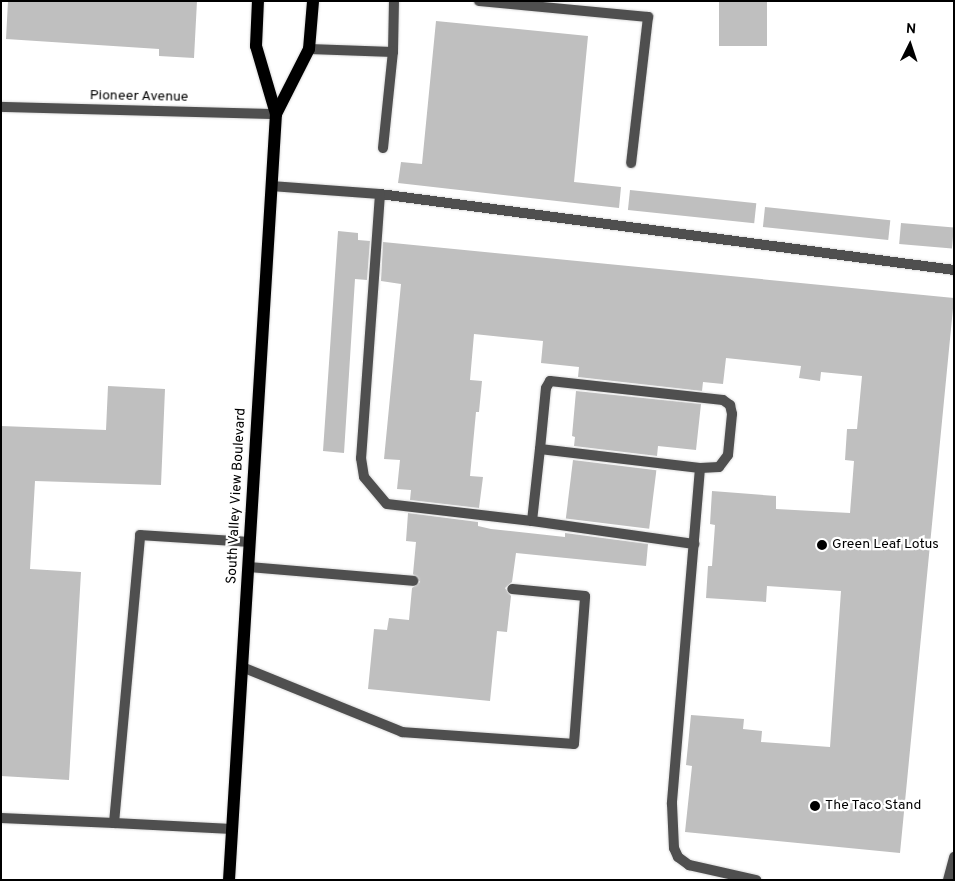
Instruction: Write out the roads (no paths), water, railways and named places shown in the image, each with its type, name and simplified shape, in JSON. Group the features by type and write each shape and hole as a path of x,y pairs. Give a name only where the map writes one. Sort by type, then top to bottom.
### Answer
{"main road":[{"name":"South Valley View Boulevard","path":"229,880 276,114 256,46 258,1"},
{"name":"South Valley View Boulevard","path":"276,114 309,49 313,1"}],"street":[{"path":"382,148 393,52 394,1"},
{"path":"479,1 648,17 631,163"},
{"path":"309,49 393,52"},
{"name":"Pioneer Avenue","path":"1,107 276,114"},
{"path":"271,186 380,194 954,270"},
{"path":"380,194 361,458 364,477 387,504 532,521 694,544"},
{"path":"532,521 546,388 550,381 723,400 730,405 732,414 728,455 719,467 700,468 540,449"},
{"path":"700,468 672,804 674,848 678,857 689,865 756,880"},
{"path":"114,823 140,535 250,542"},
{"path":"248,568 413,581"},
{"path":"242,667 402,732 574,744 586,596 512,589"},
{"path":"1,818 232,829"},
{"path":"948,880 954,857"}],"place":[{"name":"Green Leaf Lotus","path":"822,545"},
{"name":"The Taco Stand","path":"815,806"}]}
